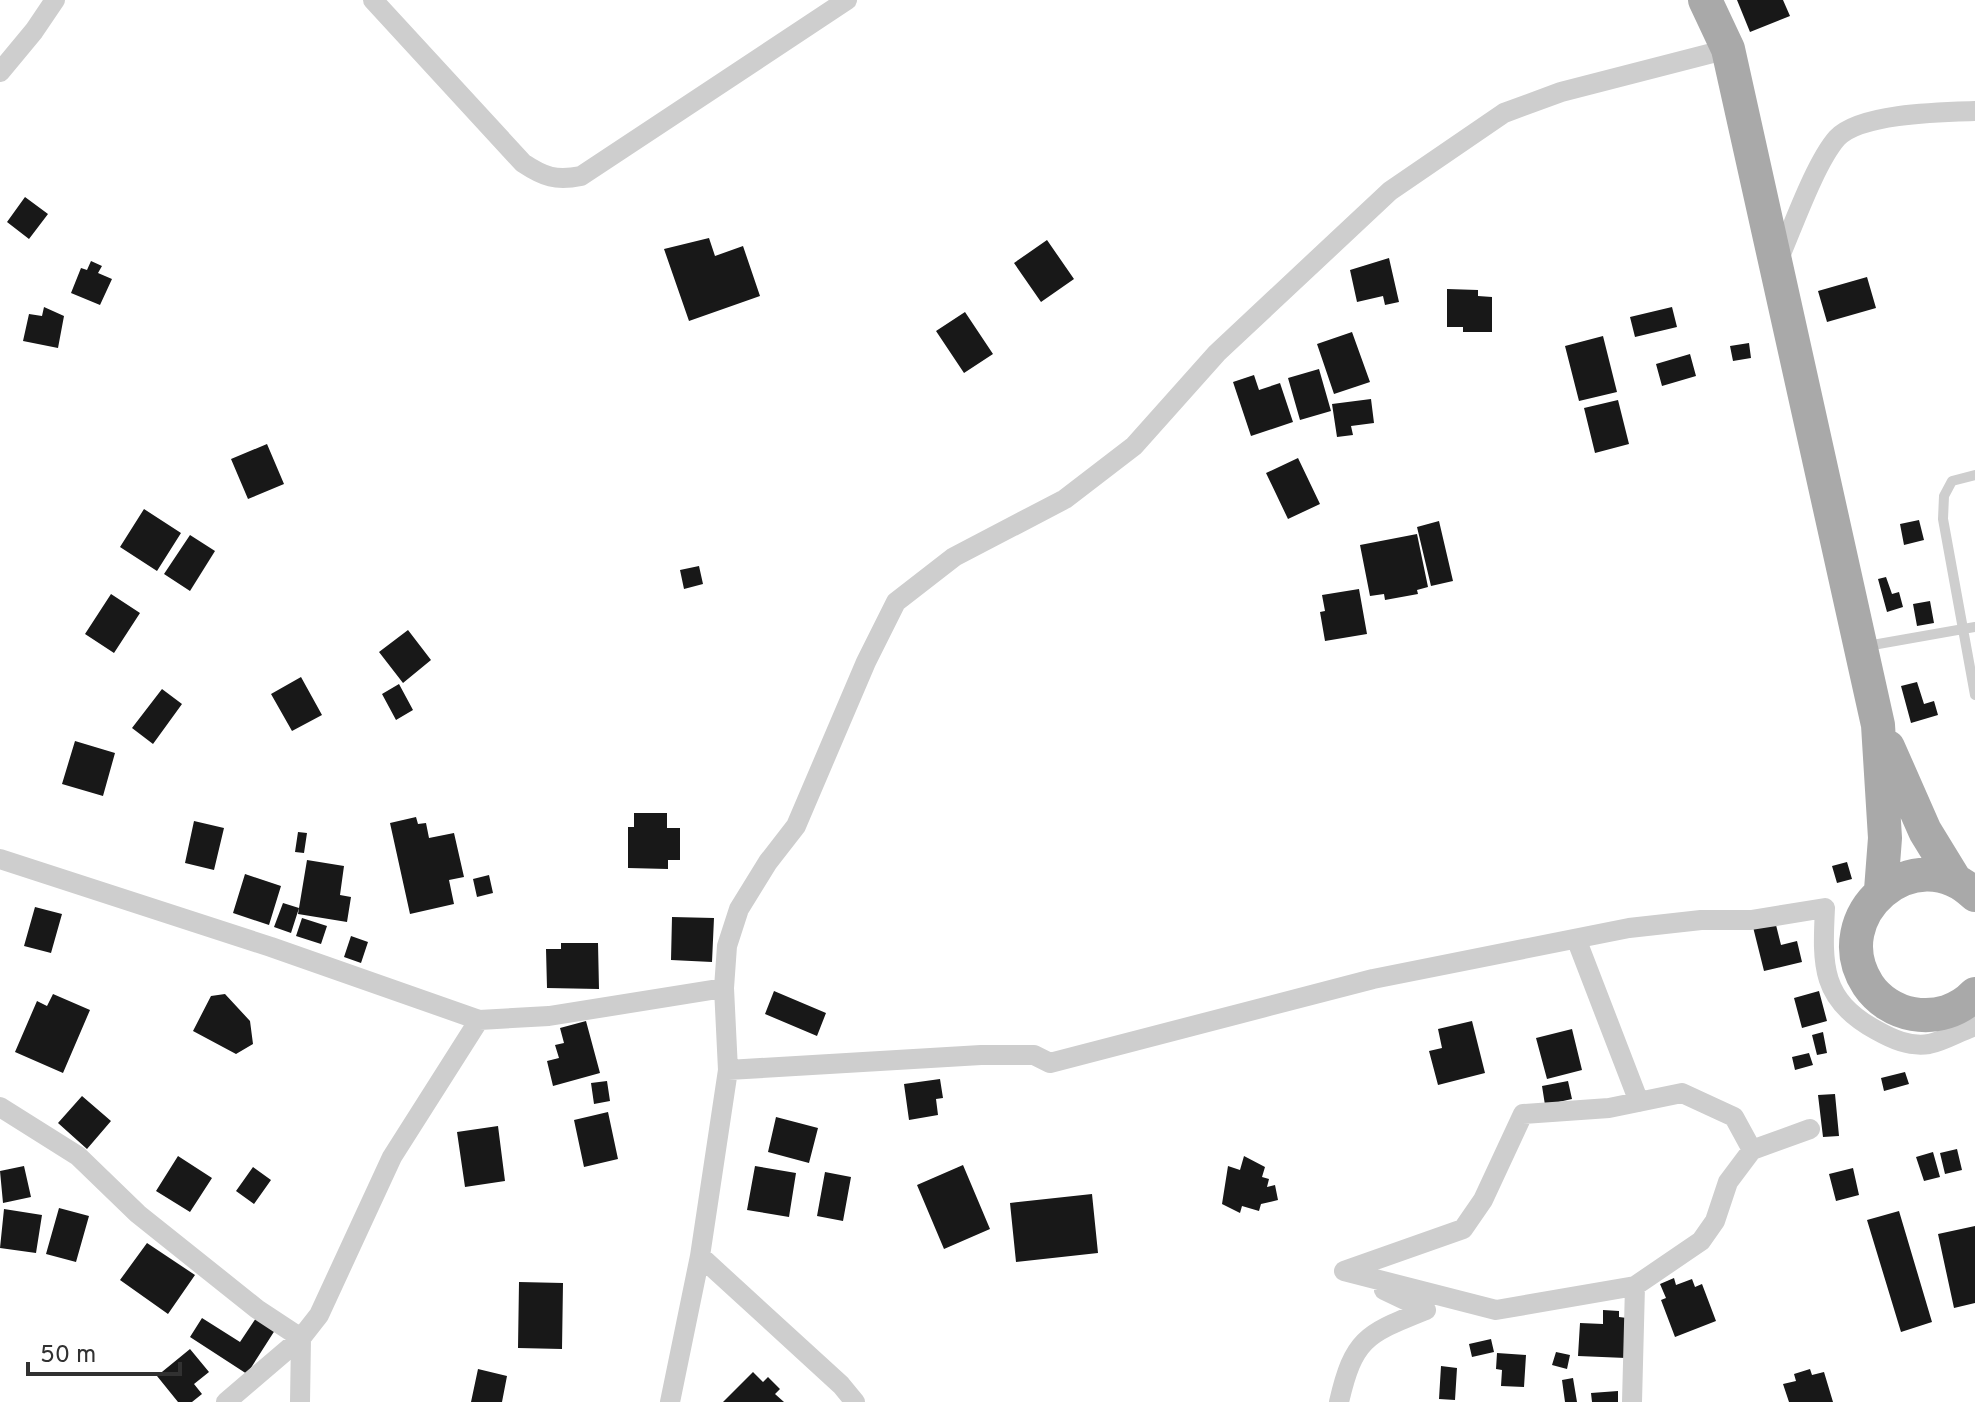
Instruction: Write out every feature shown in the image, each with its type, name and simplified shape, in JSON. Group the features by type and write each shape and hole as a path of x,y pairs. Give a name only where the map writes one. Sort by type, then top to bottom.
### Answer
{"main road":[{"path":"1705,0 1728,49 1878,725 1885,838 1881,890"},
{"path":"1878,725 1925,831 1965,888"},
{"path":"1965,888 1940,875 1909,876 1881,890 1862,914 1855,945 1863,976 1871,989 1896,1008 1927,1015 1957,1008 1975,994"}],"street":[{"path":"0,72 55,0"},
{"path":"373,0 523,163 543,177 558,180 581,176 610,153 847,0"},
{"path":"670,1402 700,1256 728,1070 724,988 727,946 739,909 768,862 796,826 866,662 896,602 954,557 1065,499 1134,446 1217,353 1390,191 1504,113 1561,92 1728,49"},
{"path":"1775,267 1825,159 1851,127 1926,112 1975,111"},
{"path":"0,859 271,947 479,1020 549,1016 724,988"},
{"path":"728,1070 981,1055 1034,1055 1050,1063 1373,979 1577,941 1629,928 1701,920 1751,920 1825,908 1823,947 1828,977 1836,999 1854,1018 1898,1042 1928,1044 1975,1026"},
{"path":"1577,941 1639,1102"},
{"path":"226,1402 301,1338 319,1315 392,1157 479,1020"},
{"path":"1344,1271 1463,1229 1483,1200 1523,1114 1639,1102 1682,1093 1734,1117 1752,1150"},
{"path":"0,1107 78,1156 138,1214 257,1309 301,1338"},
{"path":"1344,1271 1496,1310 1635,1286 1701,1241 1715,1221 1728,1182 1752,1150 1810,1129"},
{"path":"700,1256 841,1385 855,1402"},
{"path":"1339,1402 1358,1346 1373,1332 1426,1310 1344,1271"},
{"path":"1632,1402 1635,1286"},
{"path":"300,1402 301,1338"}],"lane":[{"path":"1975,475 1952,481 1944,496 1943,519 1969,628 1975,695"},
{"path":"1861,647 1969,628"}],"building":[{"path":"1737,0 1783,0 1790,16 1750,32"},
{"path":"25,197 48,214 29,239 7,222"},
{"path":"709,238 715,256 743,246 760,296 689,321 664,249"},
{"path":"1047,240 1074,279 1041,302 1014,263"},
{"path":"1389,258 1399,302 1385,305 1383,296 1357,302 1350,270"},
{"path":"91,261 102,266 98,273 112,279 100,305 71,293 81,268 87,270"},
{"path":"1867,277 1876,308 1827,322 1818,291"},
{"path":"1447,289 1478,290 1478,296 1492,297 1492,332 1463,332 1463,327 1447,327"},
{"path":"44,307 64,316 58,348 23,341 29,314 42,316"},
{"path":"1672,307 1677,327 1635,337 1630,317"},
{"path":"965,312 993,354 964,373 936,331"},
{"path":"1352,332 1370,382 1334,394 1317,344"},
{"path":"1603,336 1617,392 1579,401 1565,346"},
{"path":"1749,343 1751,358 1733,361 1730,346"},
{"path":"1690,354 1696,376 1662,386 1656,364"},
{"path":"1319,369 1331,411 1300,420 1288,378"},
{"path":"1254,375 1259,390 1280,383 1293,422 1251,436 1233,382"},
{"path":"1371,399 1374,423 1351,426 1353,435 1337,437 1332,404"},
{"path":"1618,400 1629,444 1595,453 1584,408"},
{"path":"267,444 284,484 248,499 231,459"},
{"path":"1298,458 1320,504 1288,519 1266,473"},
{"path":"144,509 181,533 157,571 120,547"},
{"path":"1919,520 1924,540 1904,545 1900,524"},
{"path":"1439,521 1453,581 1431,586 1417,527"},
{"path":"1417,534 1428,587 1417,590 1418,594 1385,600 1384,594 1370,596 1360,545"},
{"path":"190,535 215,551 190,591 164,574"},
{"path":"699,566 703,584 684,589 680,570"},
{"path":"1886,577 1892,594 1899,592 1903,607 1887,612 1878,579"},
{"path":"1359,589 1367,634 1325,641 1320,612 1325,611 1322,595"},
{"path":"111,594 140,613 114,653 85,634"},
{"path":"1930,601 1934,623 1917,626 1913,604"},
{"path":"408,630 431,660 403,683 379,652"},
{"path":"301,677 322,715 292,731 271,694"},
{"path":"1917,682 1924,704 1934,701 1938,715 1911,723 1901,686"},
{"path":"399,684 413,710 396,720 382,694"},
{"path":"162,689 182,704 153,744 132,728"},
{"path":"75,741 115,753 103,796 62,784"},
{"path":"634,813 667,813 667,828 680,828 680,860 668,860 668,869 628,868 628,827 634,827"},
{"path":"416,817 418,824 426,823 429,838 454,833 464,877 449,880 454,904 410,914 390,823"},
{"path":"194,821 224,828 214,870 185,863"},
{"path":"298,832 307,833 304,853 295,852"},
{"path":"307,860 344,866 340,895 351,897 347,922 298,914"},
{"path":"1847,862 1852,879 1837,883 1832,866"},
{"path":"245,874 281,886 269,925 233,913"},
{"path":"489,875 493,893 477,897 473,879"},
{"path":"283,903 299,908 291,933 274,927"},
{"path":"35,907 62,914 51,953 24,946"},
{"path":"672,917 714,918 712,962 671,960"},
{"path":"302,918 327,926 321,944 296,936"},
{"path":"1775,921 1781,945 1797,941 1802,962 1764,971 1753,927"},
{"path":"351,936 368,942 361,963 344,957"},
{"path":"561,943 598,943 599,989 547,988 546,949 561,949"},
{"path":"774,991 826,1013 817,1036 765,1014"},
{"path":"1819,991 1827,1021 1802,1028 1794,998"},
{"path":"53,994 90,1010 63,1073 15,1052 37,1001 47,1006"},
{"path":"225,994 250,1021 253,1044 236,1054 193,1031 211,996"},
{"path":"586,1021 600,1073 553,1086 547,1061 559,1058 555,1045 564,1043 560,1028"},
{"path":"1472,1021 1485,1073 1438,1085 1429,1051 1442,1048 1438,1029"},
{"path":"1572,1029 1582,1070 1547,1079 1536,1038"},
{"path":"1823,1032 1827,1053 1817,1055 1812,1035"},
{"path":"1809,1053 1813,1065 1795,1070 1792,1057"},
{"path":"1905,1072 1909,1084 1884,1091 1881,1078"},
{"path":"940,1079 943,1098 936,1099 938,1115 909,1120 904,1084"},
{"path":"607,1081 610,1101 594,1104 591,1083"},
{"path":"1568,1081 1572,1099 1545,1105 1542,1086"},
{"path":"1835,1094 1839,1136 1823,1137 1818,1095"},
{"path":"82,1096 111,1121 87,1149 58,1123"},
{"path":"608,1112 618,1159 584,1167 574,1120"},
{"path":"776,1117 818,1128 809,1163 768,1152"},
{"path":"498,1126 505,1181 465,1187 457,1132"},
{"path":"1957,1149 1962,1170 1945,1174 1940,1153"},
{"path":"1933,1152 1940,1177 1924,1181 1916,1157"},
{"path":"178,1156 212,1178 190,1212 156,1191"},
{"path":"1244,1156 1265,1167 1262,1177 1269,1179 1267,1187 1275,1185 1278,1200 1261,1204 1259,1211 1242,1206 1240,1213 1222,1204 1228,1166 1240,1170"},
{"path":"963,1165 990,1229 944,1249 917,1185"},
{"path":"24,1166 31,1197 3,1203 0,1171"},
{"path":"755,1166 796,1173 789,1217 747,1210"},
{"path":"253,1167 271,1180 254,1204 236,1191"},
{"path":"1853,1168 1859,1195 1836,1201 1829,1174"},
{"path":"825,1172 851,1177 843,1221 817,1216"},
{"path":"1092,1194 1098,1253 1016,1262 1010,1203"},
{"path":"59,1208 89,1216 76,1262 46,1254"},
{"path":"4,1209 42,1215 36,1253 0,1248"},
{"path":"1899,1211 1932,1322 1901,1332 1867,1220"},
{"path":"1975,1226 1975,1303 1954,1308 1938,1234"},
{"path":"147,1243 195,1275 168,1314 120,1280"},
{"path":"1674,1278 1676,1285 1692,1279 1695,1287 1702,1284 1716,1321 1675,1337 1661,1300 1666,1298 1660,1284"},
{"path":"519,1282 563,1283 562,1349 518,1348"},
{"path":"1603,1310 1619,1311 1619,1317 1627,1318 1626,1358 1578,1356 1580,1323 1603,1324"},
{"path":"258,1315 277,1327 247,1374 190,1337 202,1318 240,1342"},
{"path":"1491,1339 1494,1352 1472,1357 1469,1344"},
{"path":"190,1349 209,1372 194,1384 202,1394 192,1402 178,1402 157,1376"},
{"path":"1556,1352 1570,1355 1567,1369 1552,1365"},
{"path":"1497,1353 1526,1355 1524,1387 1501,1386 1502,1370 1496,1369"},
{"path":"1441,1366 1457,1368 1455,1400 1439,1399"},
{"path":"478,1369 507,1376 502,1402 471,1402"},
{"path":"1810,1369 1812,1375 1824,1372 1833,1402 1789,1402 1783,1384 1796,1381 1794,1374"},
{"path":"753,1372 763,1382 768,1377 780,1389 775,1394 784,1402 723,1402"},
{"path":"1573,1378 1577,1402 1565,1402 1562,1380"},
{"path":"1618,1391 1618,1402 1592,1402 1591,1393"}]}
